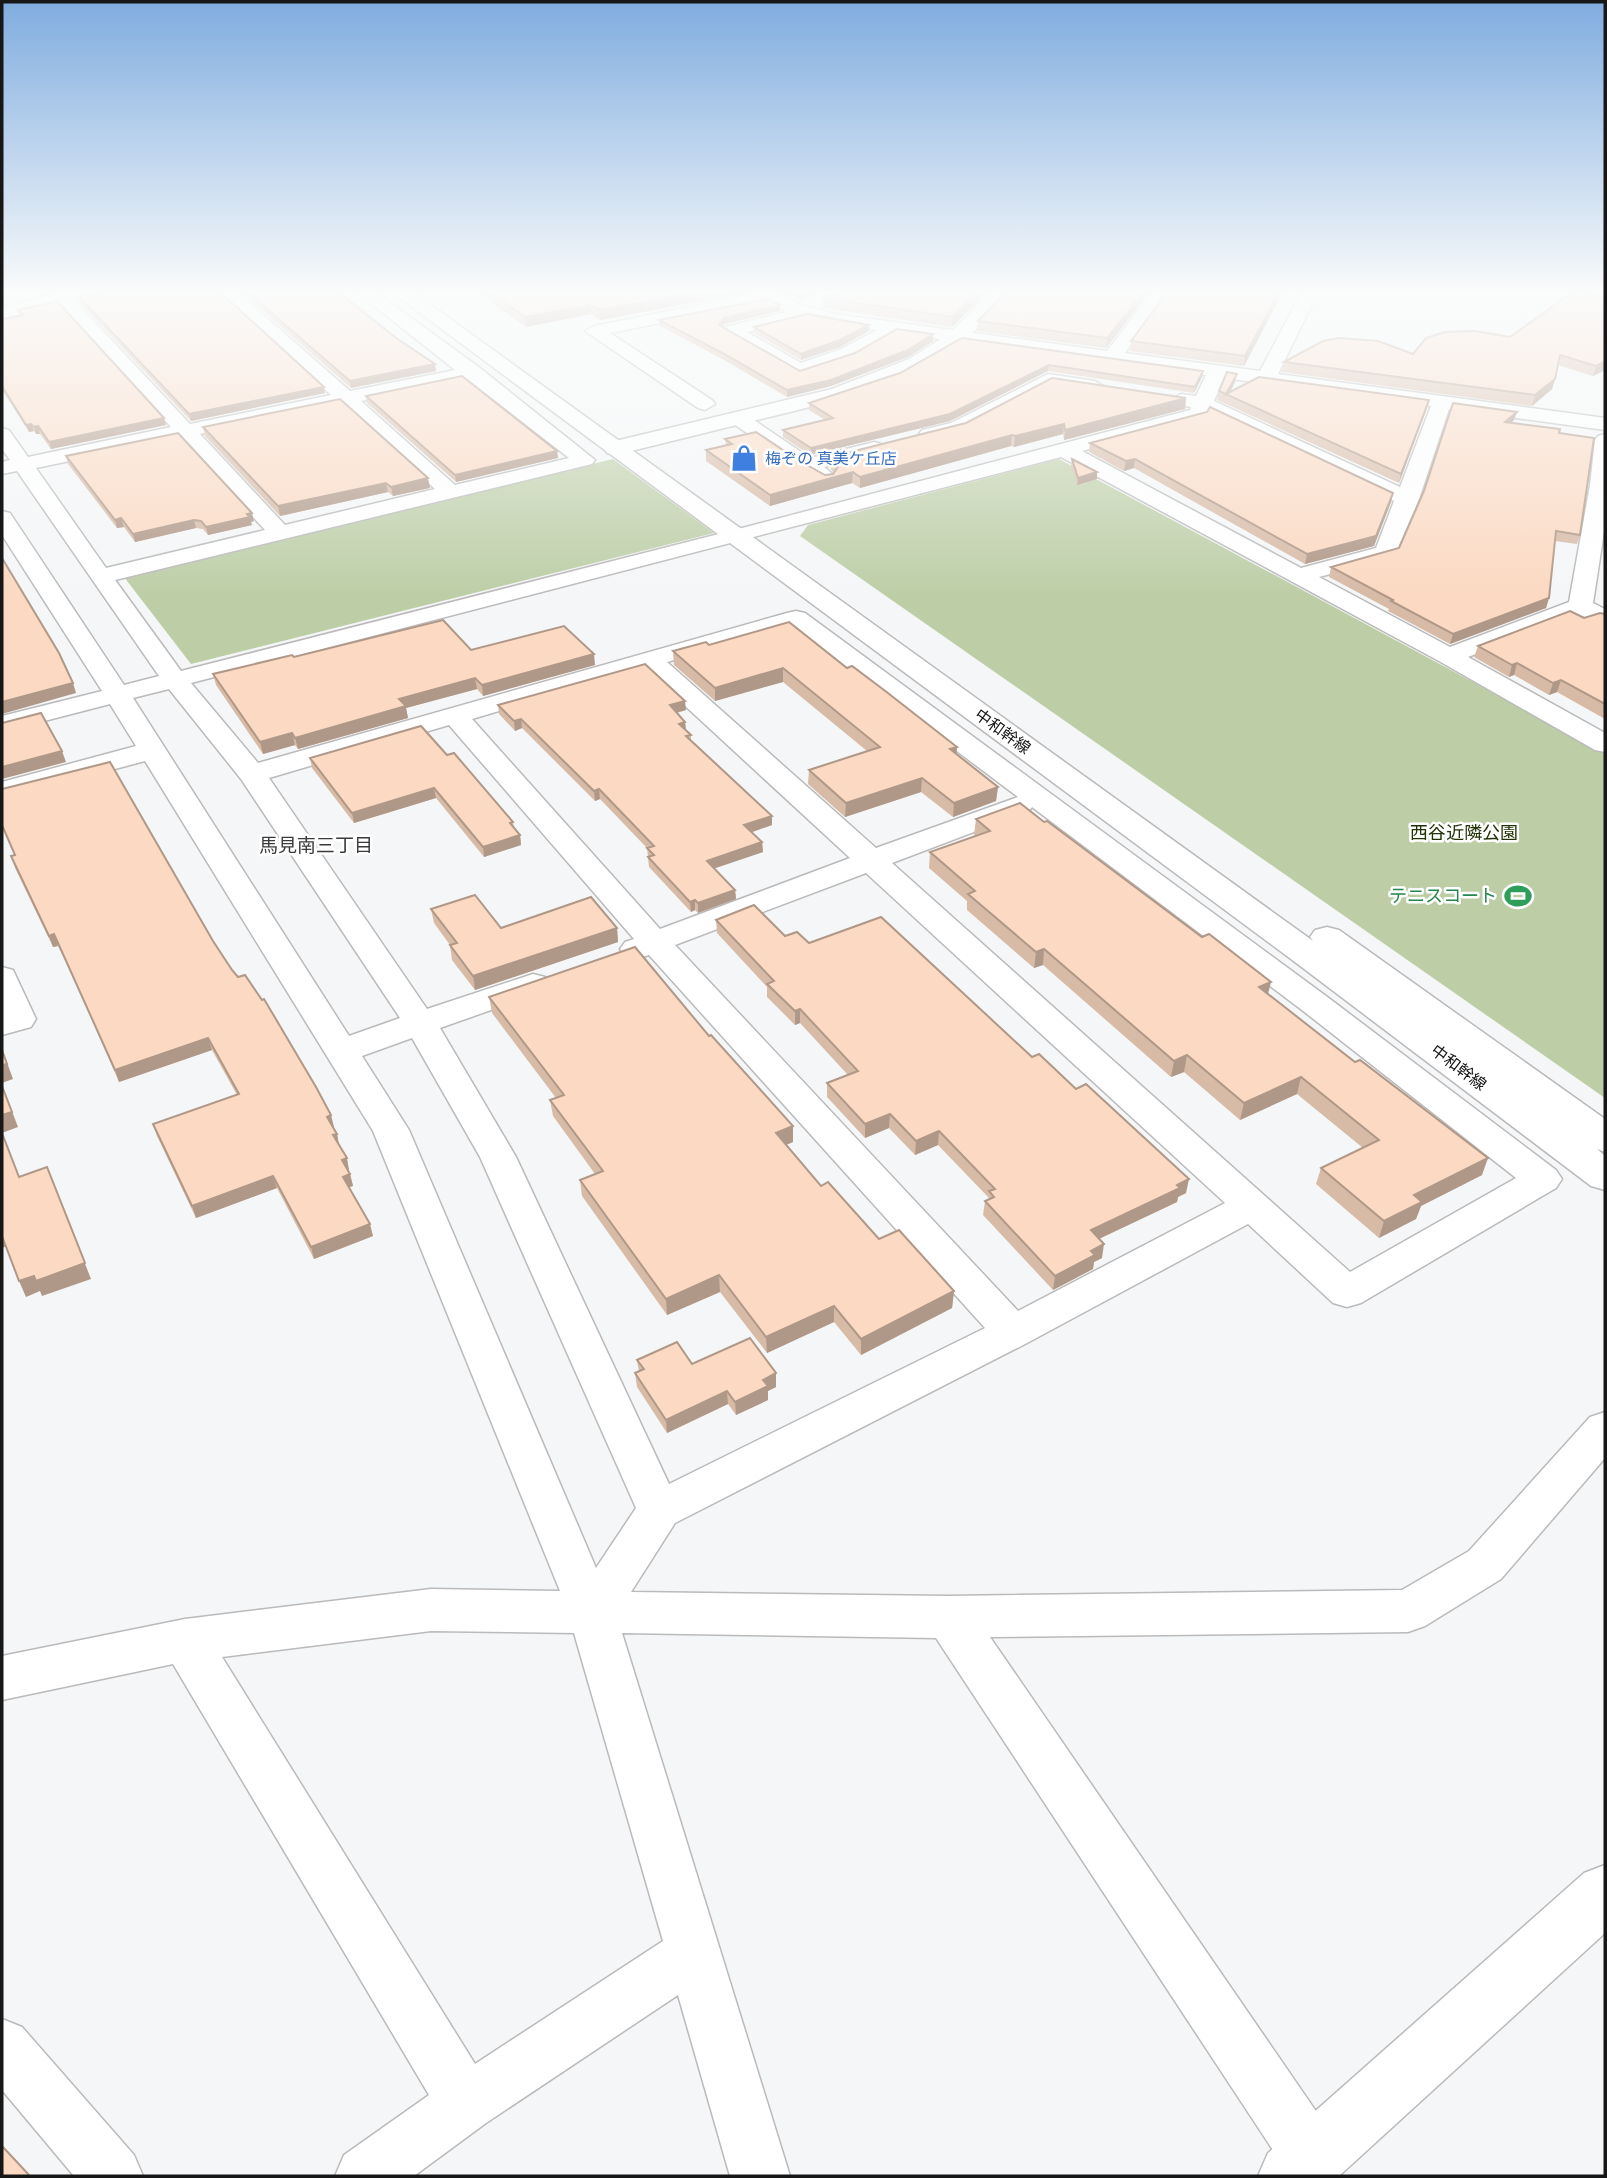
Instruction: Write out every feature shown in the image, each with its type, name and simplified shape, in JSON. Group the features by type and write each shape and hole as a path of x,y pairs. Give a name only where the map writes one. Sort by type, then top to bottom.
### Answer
{"main road":[{"name":"中和幹線","path":"548,392 626,445"},
{"name":"中和幹線","path":"556,392 1605,1176"},
{"path":"626,445 845,392"},
{"name":"中和幹線","path":"746,533 1014,711 1605,1138"},
{"path":"1302,2167 1605,1894"}],"street":[{"path":"151,392 280,533"},
{"path":"338,392 451,492"},
{"path":"12,466 376,392"},
{"path":"100,576 585,460 498,392"},
{"path":"686,392 705,404"},
{"path":"806,465 958,427 1026,392"},
{"path":"2,724 116,692 746,533 1198,414 1208,392"},
{"path":"1369,392 1605,424"},
{"path":"1164,397 1203,403 1408,499"},
{"path":"1296,576 1386,552 1442,402"},
{"path":"738,418 863,502"},
{"path":"2,434 12,466 100,576 173,678 252,774 420,1023 498,1157 659,1510"},
{"path":"1580,607 1603,486 1605,440"},
{"path":"1064,450 1448,656 1605,744"},
{"path":"2,518 116,692 150,751 343,1050 391,1130 592,1613 760,2176"},
{"path":"1448,656 1580,607 1605,618"},
{"path":"252,774 649,659 796,618 1036,799 1314,1003 1543,1179 1347,1292 649,659"},
{"path":"455,716 655,943 1013,1332"},
{"path":"2,791 150,751"},
{"path":"603,961 1036,799"},
{"path":"343,1050 564,974"},
{"path":"2,977 19,1018 2,1024"},
{"path":"592,1613 659,1510 1013,1332 1250,1206"},
{"path":"2,1678 185,1640 430,1610 949,1618 1408,1611 1485,1565 1605,1429"},
{"path":"949,1618 1302,2167"},
{"path":"185,1640 466,2103"},
{"path":"365,2176 466,2103 693,1953"},
{"path":"2,2047 113,2176"}],"green space":[{"path":"613,459 714,533 191,664 124,577"},
{"name":"西谷近隣公園","path":"1059,459 1605,753 1605,1098 800,536 808,525"}],"building":[{"path":"5,392 140,392 164,418 49,442 38,426 26,425"},
{"path":"168,392 301,392 189,414"},
{"path":"387,392 482,392 557,451 455,475 366,396"},
{"path":"843,392 995,392 950,414 811,448 783,430 833,418 809,403"},
{"path":"1026,392 1143,392 1186,398 1065,430 1064,424 1012,435 860,477 853,472 770,495 706,450 732,444 725,439 756,432 825,475 833,474 838,467 830,457 966,423"},
{"path":"1220,392 1227,392 1226,394 1231,392 1367,392 1429,400 1401,474"},
{"path":"1509,392 1539,392 1535,395"},
{"path":"340,399 428,478 391,487 386,483 278,506 203,427"},
{"path":"1453,403 1517,412 1505,422 1560,429 1559,433 1594,438 1580,535 1556,531 1549,598 1453,634 1331,567 1399,548 1424,491"},
{"path":"1210,407 1393,493 1376,536 1307,554 1135,459 1126,461 1090,443 1207,412"},
{"path":"178,433 252,513 247,514 250,517 206,527 201,521 194,520 133,534 121,518 115,520 66,456"},
{"path":"1072,459 1097,472 1078,478"},
{"path":"2,558 59,653 73,683 2,702"},
{"path":"1570,611 1584,618 1605,614 1605,704 1561,680 1553,683 1478,646"},
{"path":"443,620 471,650 564,626 594,654 482,685 475,678 399,699 406,706 295,738 292,733 260,742 213,674 292,655 294,657"},
{"path":"789,622 847,668 852,666 957,747 950,749 998,787 954,803 922,778 846,803 809,770 880,747 783,668 715,688 673,651 706,642 709,645"},
{"path":"645,664 685,701 670,705 685,722 679,724 691,735 686,736 772,816 744,825 762,842 707,861 735,890 698,903 695,900 690,902 648,857 654,855 647,848 654,846 599,789 594,791 521,719 514,721 498,705"},
{"path":"41,713 62,751 2,767 2,723"},
{"path":"421,726 447,755 454,753 513,822 510,823 520,835 483,847 434,788 352,813 310,758"},
{"path":"110,762 213,941 238,977 245,975 262,1000 264,999 316,1087 331,1115 327,1117 337,1134 333,1135 347,1158 342,1160 350,1174 343,1177 370,1224 311,1247 273,1176 192,1206 153,1124 239,1094 208,1038 115,1070 54,934 49,936 11,856 15,855 2,825 2,789"},
{"path":"1020,803 1202,937 1209,934 1271,982 1259,987 1355,1062 1360,1060 1488,1158 1414,1195 1422,1202 1384,1221 1321,1168 1379,1140 1301,1077 1244,1103 1187,1055 1174,1061 1044,949 1036,952 968,894 975,891 930,852 990,831 976,819"},
{"path":"475,895 501,928 591,897 617,928 473,976 450,945 457,943 431,909"},
{"path":"754,905 785,936 797,932 809,943 881,917 1032,1057 1039,1054 1076,1089 1086,1084 1189,1179 1177,1185 1180,1188 1091,1230 1104,1244 1091,1251 1095,1255 1055,1276 985,1201 994,1197 989,1191 995,1189 939,1131 916,1141 890,1114 865,1124 827,1083 858,1071 800,1009 795,1011 767,984 774,981 716,920"},
{"path":"635,947 709,1036 711,1035 793,1126 776,1133 821,1186 828,1182 879,1239 899,1230 954,1291 861,1339 834,1306 766,1337 719,1275 666,1299 580,1180 603,1171 550,1100 564,1095 489,997"},
{"path":"2,1050 7,1064 2,1065"},
{"path":"2,1086 12,1112 2,1115"},
{"path":"2,1133 19,1177 47,1167 85,1263 36,1281 34,1276 19,1281 2,1236"},
{"path":"750,1338 776,1373 763,1380 768,1386 735,1402 727,1391 666,1420 635,1373 644,1369 637,1360 677,1342 692,1364"},
{"path":"2,2146 30,2176 2,2176"}],"place":[{"name":"梅ぞの 真美ケ丘店","path":"744,458"},
{"name":"テニスコート","path":"1518,896"}],"district":[{"name":"馬見南三丁目","path":"316,845"}]}
